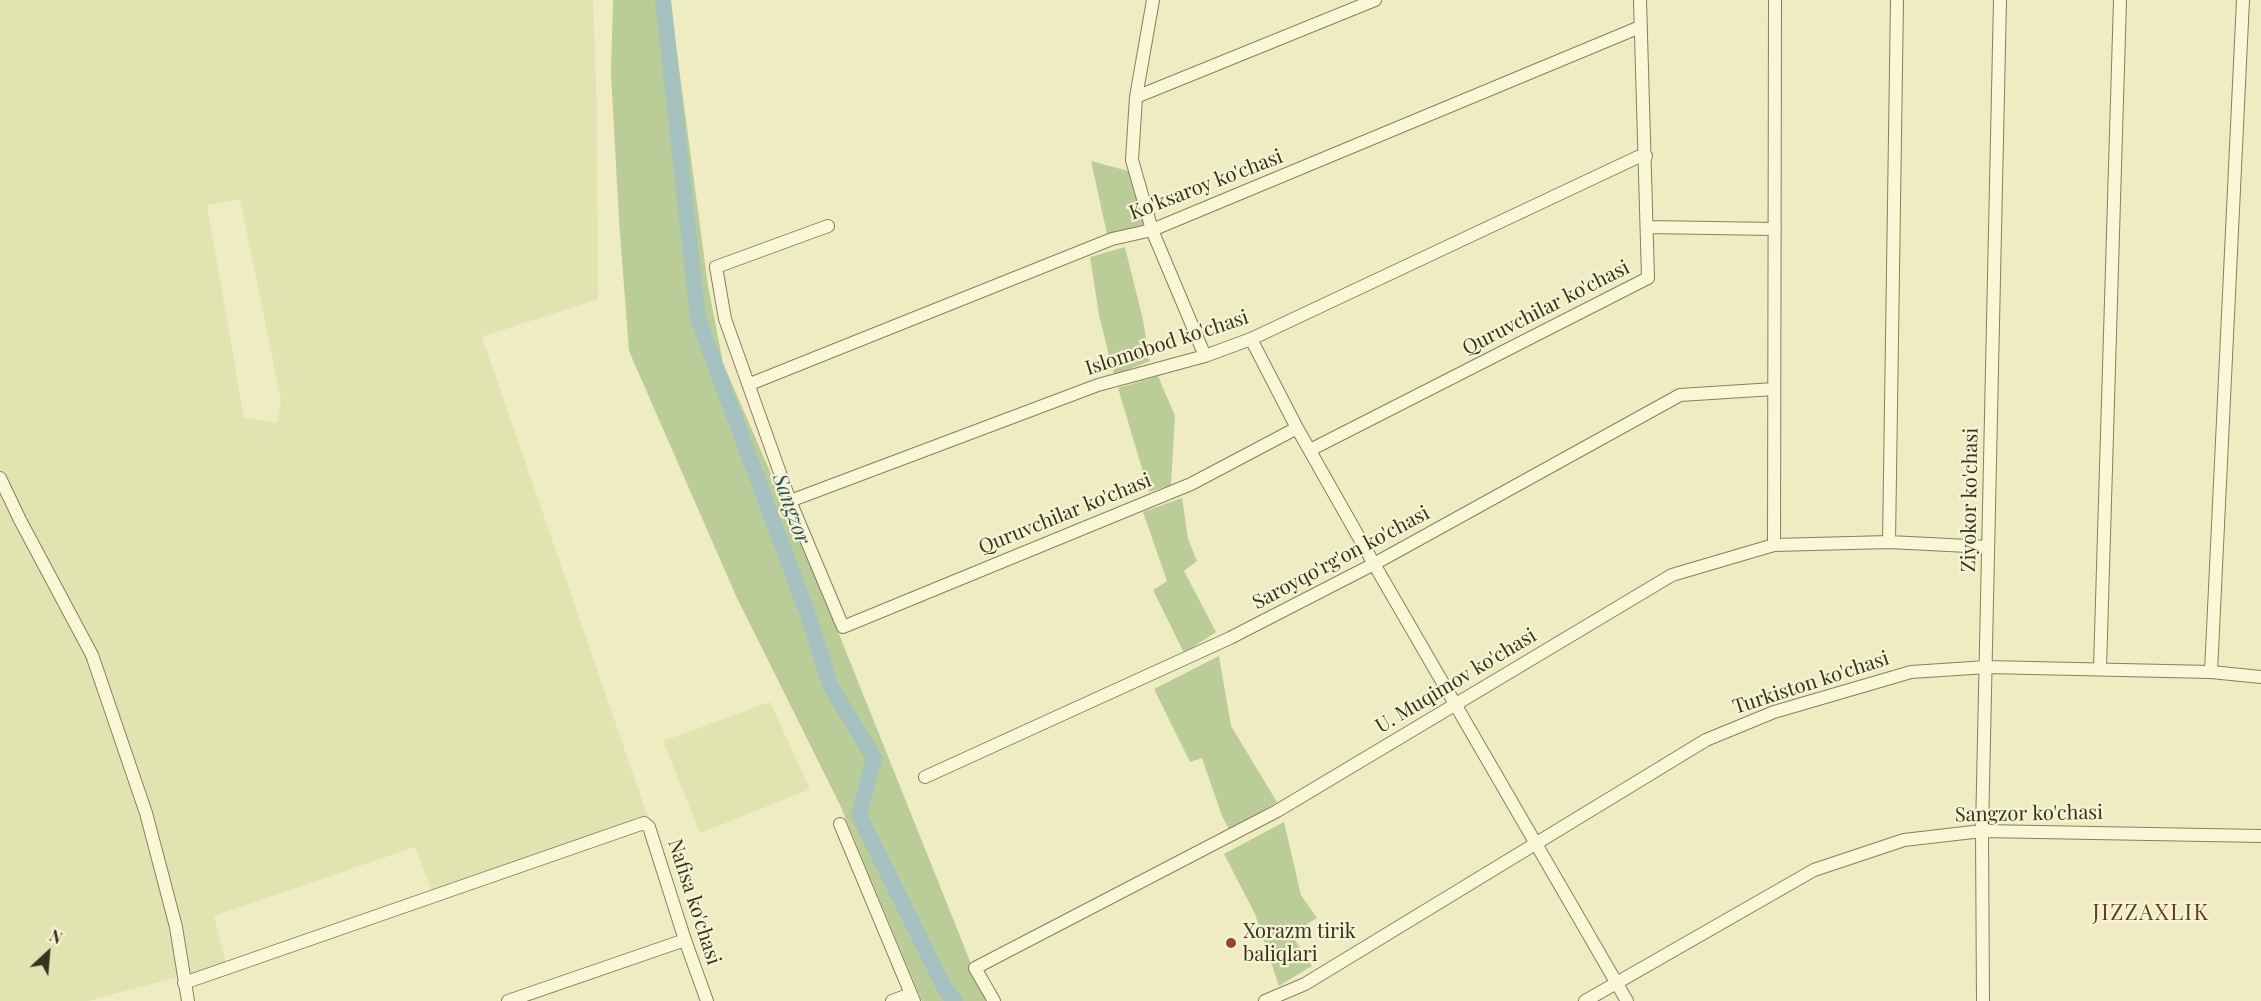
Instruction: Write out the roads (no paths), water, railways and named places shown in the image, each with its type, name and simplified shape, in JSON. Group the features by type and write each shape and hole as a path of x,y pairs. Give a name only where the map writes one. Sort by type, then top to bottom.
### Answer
{"street":[{"path":"1153,0 1136,97 1132,160 1152,231 1206,356"},
{"path":"1136,97 1376,0"},
{"name":"Quruvchilar ko'chasi","path":"1310,450 1648,278 1640,0"},
{"path":"1774,545 1775,0"},
{"path":"1889,542 1897,0"},
{"name":"Ziyokor ko'chasi","path":"1983,1001 1982,831 2000,0"},
{"path":"2100,668 2120,0"},
{"path":"2211,672 2243,0"},
{"name":"Ko'ksaroy ko'chasi","path":"750,384 1112,239 1152,231 1641,27"},
{"name":"Islomobod ko'chasi","path":"790,501 1098,385 1206,356 1251,339 1638,157 1646,156"},
{"path":"790,501 725,319 716,267 828,226"},
{"path":"1647,227 1775,229"},
{"path":"1251,339 1297,428 1374,564 1627,1001"},
{"name":"Saroyqo'rg'on ko'chasi","path":"925,777 1230,638 1374,564 1680,395 1774,388"},
{"name":"Quruvchilar ko'chasi","path":"790,501 843,627 1191,484 1297,428"},
{"path":"0,478 92,655 146,813 176,927 188,1001"},
{"name":"U. Muqimov ko'chasi","path":"994,1001 975,968 1277,811 1672,575 1774,545 1889,542 1988,547"},
{"name":"Turkiston ko'chasi","path":"1265,1001 1305,984 1706,740 1774,712 1911,672 1987,667 2100,668 2211,672 2261,677"},
{"name":"Nafisa ko'chasi","path":"184,983 644,823 650,827 685,940 707,1001"},
{"path":"840,824 912,997 892,1001"},
{"name":"Sangzor ko'chasi","path":"1585,1001 1814,870 1904,840 1982,831 2261,836"},
{"path":"508,1001 685,940"}],"waterway":[{"name":"Sangzor","path":"663,0 698,319 808,615 831,687 874,758 859,815 945,989 955,1001"}],"place":[{"name":"Xorazm tirik baliqlari","path":"1231,943"}],"district":[{"name":"JIZZAXLIK","path":"2151,913"}]}
